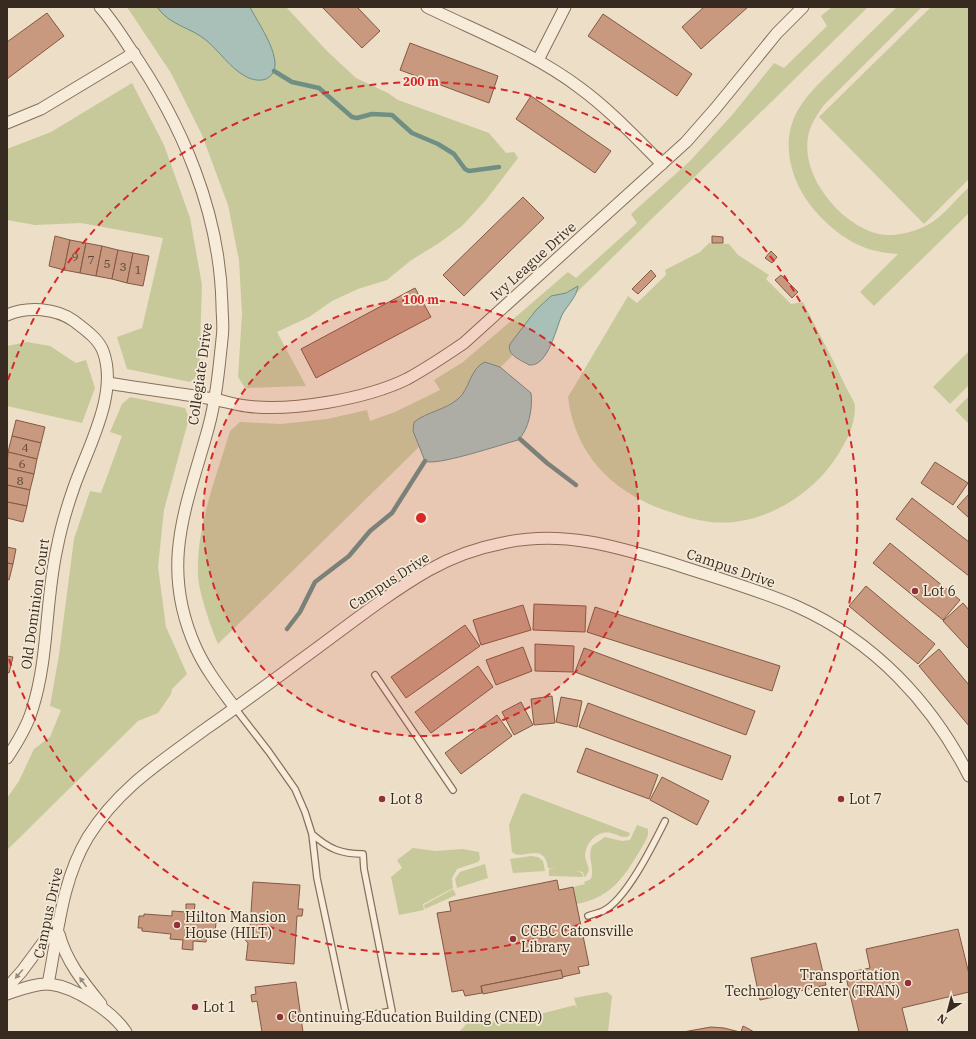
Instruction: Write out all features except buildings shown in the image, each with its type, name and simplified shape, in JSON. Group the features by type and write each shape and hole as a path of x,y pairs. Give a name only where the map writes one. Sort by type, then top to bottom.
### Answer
{"street":[{"name":"Collegiate Drive","path":"100,7 134,53 155,86 179,132 201,184 216,242 222,288 223,337 209,427 180,525 178,565 180,594 187,624 196,649 207,668 235,708"},
{"path":"427,7 538,60 579,87 601,105 662,164"},
{"path":"538,60 565,7"},
{"name":"Ivy League Drive","path":"214,399 247,406 274,407 313,404 347,398 379,389 405,379 433,364 464,343 662,164 710,115 777,33 803,7"},
{"path":"7,123 41,109 134,53"},
{"name":"Old Dominion Court","path":"7,315 32,309 52,312 71,319 89,333 103,349 107,365 108,383 105,404 74,488 61,530 50,586 44,651 32,710 22,735 7,758"},
{"path":"108,383 214,399"},
{"name":"Campus Drive","path":"48,984 65,892 73,864 88,837 108,810 129,786 235,708 429,570 468,552 505,542 540,537 577,539 614,546 754,591 799,608 844,632 871,653 902,681 929,710 954,747 969,776"},
{"path":"7,988 58,926"},
{"path":"58,926 68,959 86,986 126,1032"},
{"path":"7,994 21,989 48,984 89,1000 108,1012"}],"lane":[{"path":"375,676 453,790"},
{"path":"235,708 295,789 312,834 317,878 347,1019 392,1011 364,869 363,854 350,854 338,851 324,845 312,834"},
{"path":"588,916 604,911 617,901 629,885 665,822"}],"green space":[{"path":"127,7 286,7 327,51 356,78 388,93 398,100 489,133 506,153 514,152 518,158 486,200 462,226 439,243 410,261 387,280 358,289 332,301 309,317 277,332 306,386 245,388 238,377 242,314 239,260 228,205 202,135 171,73"},
{"path":"832,7 868,7 218,644 203,601 198,576 198,557 200,539 208,502 230,431 240,422 281,424 327,419 367,410 370,421 395,412 440,390 434,380 463,362 568,272 576,278 637,223 631,214 690,161 733,114 774,63 784,68 827,26 821,16"},
{"path":"897,7 922,7 824,105 816,116 808,137 807,152 811,168 817,183 838,210 851,221 865,229 879,234 889,235 906,233 928,225 947,210 969,187 969,213 874,306 860,292 898,254 880,252 858,245 840,234 824,221 804,195 793,172 790,160 789,134 798,110 812,90"},
{"path":"931,7 969,7 969,179 924,224 819,117"},
{"path":"132,83 164,145 190,218 202,285 199,374 190,382 127,369 117,337 142,328 163,238 81,223 35,225 7,220 7,149 51,132"},
{"path":"709,243 729,244 738,255 769,275 766,279 791,304 803,302 855,405 855,415 845,443 822,476 809,488 795,499 779,508 745,520 728,522 704,521 664,510 645,502 612,481 587,453 578,436 568,397 628,296 637,303 666,275 665,270 700,252"},
{"path":"27,342 50,346 76,363 86,360 95,388 82,423 7,406 7,346"},
{"path":"969,351 969,385 950,404 933,387"},
{"path":"969,396 969,424 955,410"},
{"path":"130,397 185,408 189,418 164,510 158,567 166,627 187,674 172,689 171,694 158,713 138,721 7,850 7,798 19,781 34,749 50,737 61,710 50,706 59,655 74,539 90,491 101,493 122,436 110,432 122,404"},
{"path":"524,793 630,833 629,836 622,837 606,833 597,835 590,842 586,850 585,857 589,870 584,877 583,872 576,871 582,873 583,877 549,876 549,869 556,869 548,868 546,860 542,855 532,853 521,855 512,852 509,825 521,795"},
{"path":"637,825 648,829 648,835 625,874 604,894 587,902 576,904 573,887 585,884 584,882 591,879 592,870 590,855 592,846 605,837 622,841 630,840"},
{"path":"413,848 435,851 463,849 479,852 480,859 478,862 457,869 452,878 453,888 423,904 424,910 399,915 391,877 402,868 397,860"},
{"path":"531,856 538,857 543,861 545,871 513,873 510,859"},
{"path":"485,864 488,878 457,888 455,879 460,872"},
{"path":"453,889 456,895 425,909 424,905"},
{"path":"607,992 612,996 608,1032 459,1032 472,1018 479,1017 481,1027 481,1023 521,1019 575,1005 577,1008 574,998"}],"shaded area":[{"path":"157,7 250,7 270,43 275,64 274,72 268,78 263,80 256,80 247,77 235,69 212,45 201,36 174,22"},
{"path":"578,286 574,297 560,319 551,345 542,360 536,364 529,365 512,354 509,348 510,344 536,310 551,296 566,293"},
{"path":"485,362 500,367 531,393 529,418 522,436 518,440 455,458 442,461 425,461 413,431 414,422 453,403 458,399 465,390 476,369"}],"waterway":[{"path":"274,71 292,82 319,88 352,117 357,118 372,114 392,115 412,133 438,144 454,154 465,169 469,171 499,167"},
{"path":"520,439 547,463 576,485"},
{"path":"287,629 300,612 315,582 349,556 370,531 392,513 425,461"}],"place":[{"name":"Lot 6","path":"915,591"},
{"name":"Lot 8","path":"382,799"},
{"name":"Lot 7","path":"841,799"},
{"name":"Hilton Mansion House (HILT)","path":"177,925"},
{"name":"CCBC Catonsville Library","path":"513,939"},
{"name":"Transportation Technology Center (TRAN)","path":"908,983"},
{"name":"Lot 1","path":"195,1007"},
{"name":"Continuing Education Building (CNED)","path":"280,1017"}]}
